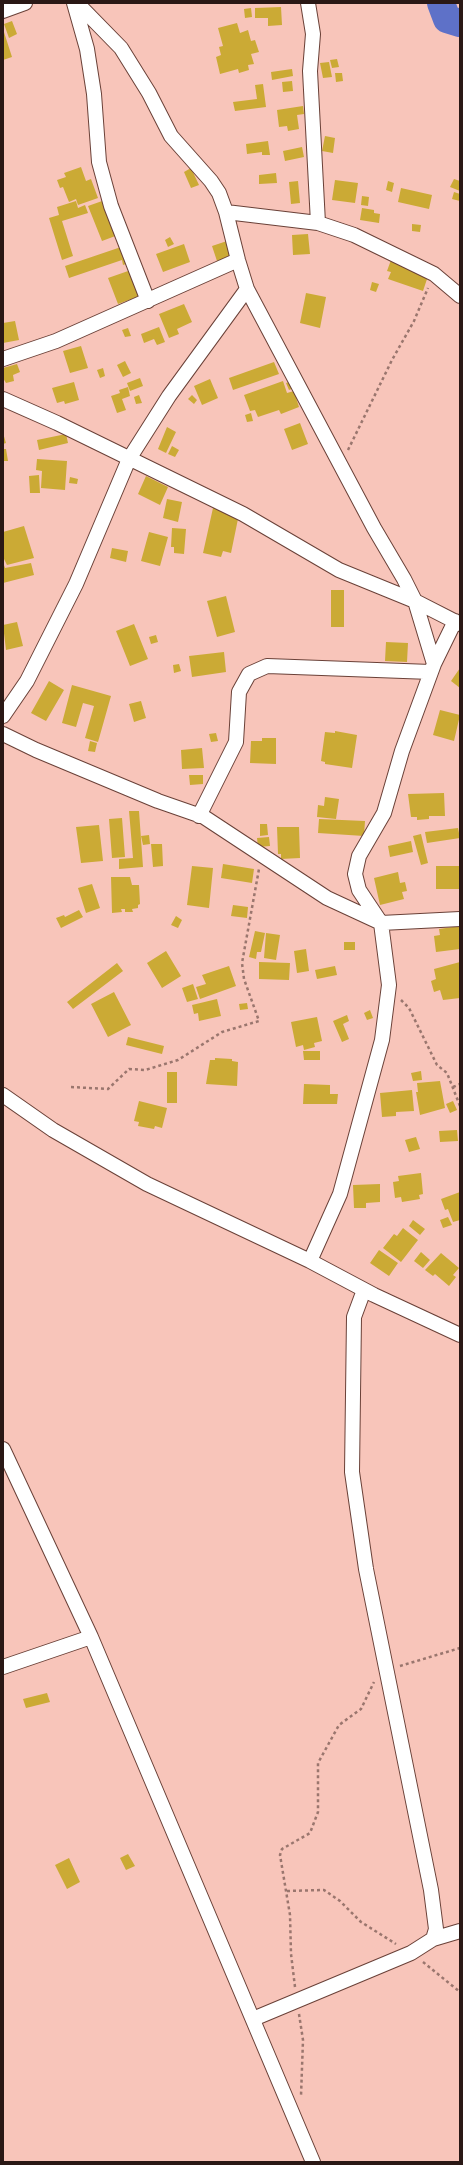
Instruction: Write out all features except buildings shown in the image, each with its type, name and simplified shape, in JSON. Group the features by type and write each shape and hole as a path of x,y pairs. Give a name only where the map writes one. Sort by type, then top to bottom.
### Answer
{"street":[{"path":"3,11 25,3"},
{"path":"74,3 88,56 94,94 99,162 111,206 148,301"},
{"path":"78,3 121,48 149,93 171,136 211,181 219,193 226,212 247,289 340,465 415,601 433,668"},
{"path":"308,3 313,34 310,71 318,223"},
{"path":"226,212 318,223 354,235 434,274 460,296"},
{"path":"3,359 56,341 238,260"},
{"path":"3,716 27,681 76,584 129,459 169,396 247,289"},
{"path":"3,399 57,423 243,514 339,570 415,601 458,623 433,668 402,751 384,813 359,856 355,874 359,890 380,923 389,985 382,1040 340,1194 310,1261"},
{"path":"200,816 236,742 239,692 249,674 267,666 433,668"},
{"path":"3,734 36,750 158,801 200,816 327,898 380,923 460,919"},
{"path":"3,1095 53,1130 147,1184 310,1261 364,1290 460,1335"},
{"path":"364,1290 354,1317 352,1472 366,1570 431,1890 436,1929 433,1939"},
{"path":"3,1449 91,1637 313,2162"},
{"path":"3,1667 91,1637"},
{"path":"253,2019 411,1954 433,1939 460,1931"}],"path":[{"path":"340,465 389,366 414,321 434,274"},
{"path":"71,1088 108,1089 129,1069 146,1070 178,1060 222,1032 259,1021 244,979 242,963 261,856"},
{"path":"389,985 409,1008 437,1065 447,1073 460,1106"},
{"path":"453,1087 460,1084"},
{"path":"293,2115 301,2098 303,2082 303,2030 297,2000 291,1954 290,1915 280,1855 282,1849 310,1833 318,1812 318,1763 340,1725 361,1709 370,1687 377,1677 387,1671 460,1648"},
{"path":"287,1891 324,1890 340,1901 362,1922 445,1978 460,1992"}],"waterway":[{"path":"441,3 447,19 460,23"}]}
